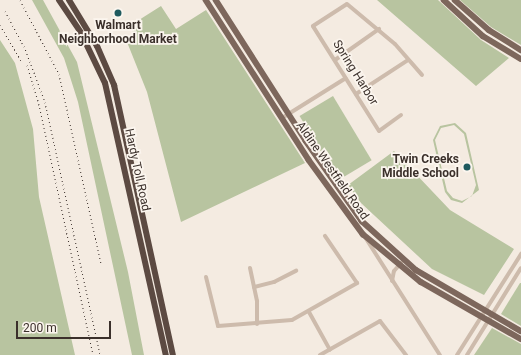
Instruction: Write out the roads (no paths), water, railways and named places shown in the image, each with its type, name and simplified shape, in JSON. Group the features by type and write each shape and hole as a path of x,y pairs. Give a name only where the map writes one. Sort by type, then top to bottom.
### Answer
{"highway":[{"name":"Hardy Toll Road","path":"59,0 81,33 105,83 166,355"},
{"name":"Hardy Toll Road","path":"69,0 97,46 114,85 173,355"}],"main road":[{"name":"Aldine Westfield Road","path":"206,0 326,186 363,234 398,266 432,288 521,339"},
{"name":"Aldine Westfield Road","path":"216,0 333,182 362,221 404,260 436,282 521,331"},
{"path":"444,0 453,9 504,49 521,59"},
{"path":"455,0 459,5 521,50"},
{"path":"453,9 459,5"},
{"path":"225,31 232,26"},
{"path":"504,49 508,42"},
{"path":"326,186 333,182"},
{"path":"432,288 436,282"}],"street":[{"name":"Spring Harbor","path":"379,29 347,4 313,26 379,131 401,115"},
{"path":"334,60 379,29 422,75"},
{"path":"356,94 408,60"},
{"path":"282,118 346,78"},
{"path":"363,234 392,282 440,355"},
{"path":"206,278 218,326 284,322 309,312 357,283 325,236"},
{"path":"457,355 484,318 521,254"},
{"path":"392,282 398,266 404,260"},
{"path":"250,268 254,287 257,324"},
{"path":"467,355 494,315 521,268"},
{"path":"254,287 274,282 296,271"},
{"path":"309,312 330,350"},
{"path":"320,355 383,321 406,355"}],"railway":[{"path":"20,0 59,74 101,264"},
{"path":"5,11 24,46 45,102 100,355"},
{"path":"0,25 22,62"},
{"path":"27,65 38,100 93,355"}],"place":[{"name":"Walmart Neighborhood Market","path":"118,13"},
{"name":"Twin Creeks Middle School","path":"467,167"}]}
